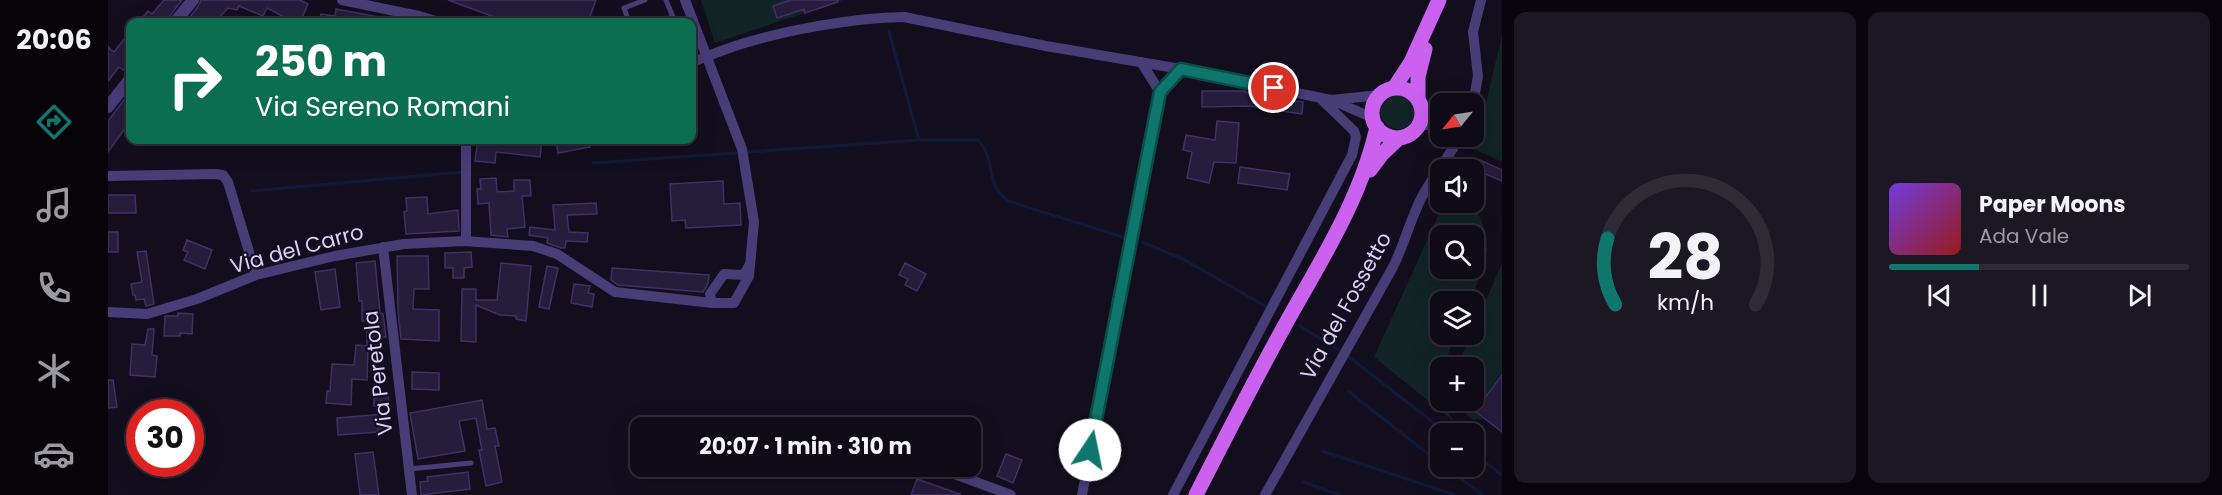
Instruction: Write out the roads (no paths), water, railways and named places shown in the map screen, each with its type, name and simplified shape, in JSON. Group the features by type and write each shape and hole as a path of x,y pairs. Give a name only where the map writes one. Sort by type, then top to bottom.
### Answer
{"main road":[{"path":"1359,185 1375,123 1373,110 1411,63 1438,4"},
{"path":"1196,495 1267,358 1337,231 1359,185 1382,154 1399,138 1411,134 1419,126 1422,116 1419,102 1420,67 1438,4"},
{"path":"1387,92 1408,91 1419,102"},
{"path":"1375,123 1391,137 1399,138"}],"street":[{"path":"178,18 193,0"},
{"path":"342,0 426,18"},
{"path":"685,0 688,18"},
{"path":"1475,93 1478,76 1473,32 1481,0"},
{"path":"696,61 736,46 786,33 904,17 1046,46 1181,69 1331,100 1375,123"},
{"path":"696,36 742,149 754,222 749,276 734,303 712,303 710,294 724,274 744,275 750,263"},
{"path":"1142,62 1160,92"},
{"path":"1082,495 1160,92 1181,69"},
{"path":"108,107 126,84"},
{"path":"1331,100 1387,92"},
{"path":"1173,495 1352,155 1356,137 1354,131 1320,98"},
{"path":"1419,102 1430,106"},
{"path":"1419,126 1430,124"},
{"path":"464,241 466,236 466,144"},
{"name":"Via del Fossetto","path":"1265,495 1404,245 1425,190 1455,147"},
{"path":"108,176 223,175 228,182 256,275"},
{"name":"Via del Carro","path":"108,312 147,314 197,299 256,275 383,247 464,241 533,246 579,267 615,292 712,303"},
{"name":"Via Peretola","path":"383,247 412,495"},
{"path":"963,477 1011,495"}],"lane":[{"path":"628,18 624,8 645,0"},
{"path":"666,0 673,18"},
{"path":"409,469 471,463"}],"waterway":[{"path":"889,32 919,140 978,140 984,147 996,187 1008,201 1123,237"},
{"path":"593,163 919,140"},
{"path":"251,191 462,172"},
{"path":"1142,242 1183,259 1265,306"},
{"path":"1300,326 1339,350"},
{"path":"1349,357 1434,423"},
{"path":"1349,392 1430,455"},
{"path":"1322,451 1455,495"},
{"path":"1484,461 1502,475"},
{"path":"1459,477 1482,495"},
{"path":"1303,482 1340,495"}]}
